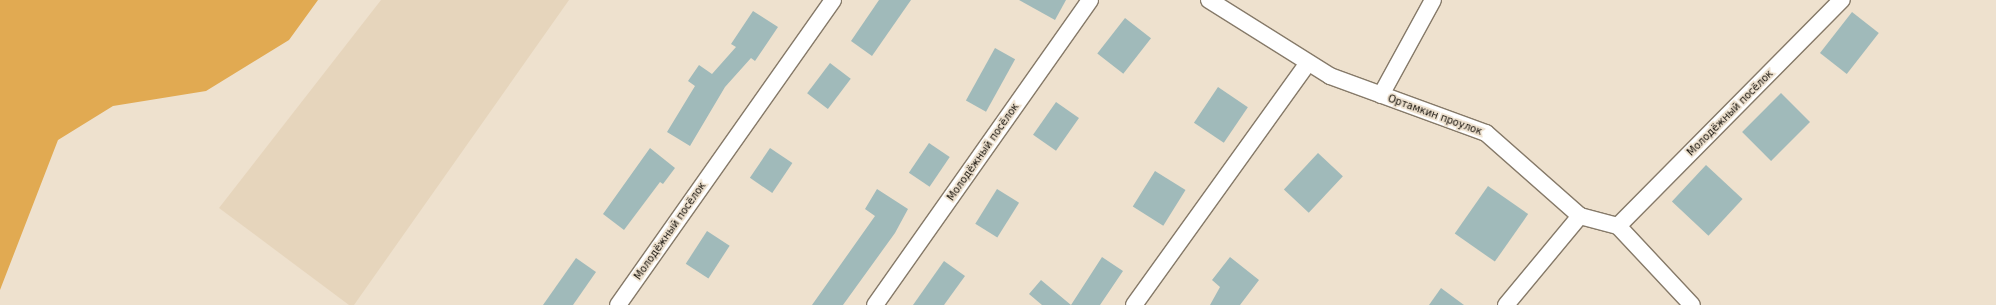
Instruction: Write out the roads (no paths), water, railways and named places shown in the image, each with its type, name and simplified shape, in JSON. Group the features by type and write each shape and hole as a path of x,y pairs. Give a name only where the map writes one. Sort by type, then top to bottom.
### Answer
{"street":[{"name":"Молодёжный посёлок","path":"618,305 833,0"},
{"name":"Молодёжный посёлок","path":"875,305 1090,0"},
{"name":"Ортамкин проулок","path":"1209,0 1330,76 1486,133 1580,216 1618,226"},
{"path":"1381,95 1433,0"},
{"name":"Молодёжный посёлок","path":"1618,226 1842,0"},
{"path":"1134,305 1308,63"},
{"path":"1506,305 1580,216"},
{"path":"1618,226 1692,305"}]}
